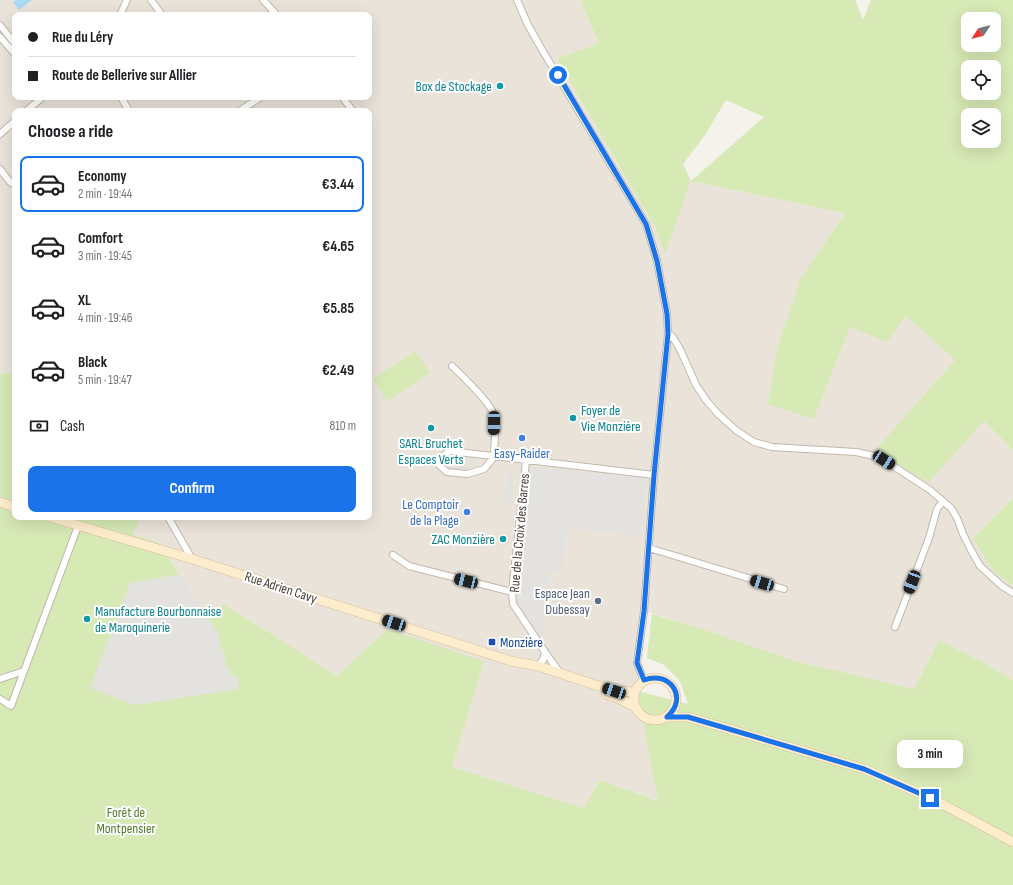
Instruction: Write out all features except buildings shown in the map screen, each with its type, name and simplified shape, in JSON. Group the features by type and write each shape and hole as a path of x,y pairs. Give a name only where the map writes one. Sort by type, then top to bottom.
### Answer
{"main road":[{"path":"0,502 12,506"},
{"name":"Rue Adrien Cavy","path":"59,520 192,559 511,661 538,666 614,691 634,692"},
{"name":"Rue Adrien Cavy","path":"511,661 523,667 620,699 635,707"},
{"path":"667,717 674,709 676,704 677,697 675,690 665,680 658,677 644,680 634,692 633,699 638,712 647,719 660,720 667,717 688,717 864,769 930,798 1013,842"},
{"path":"676,704 688,717"}],"street":[{"path":"121,12 127,0"},
{"path":"151,0 160,12"},
{"path":"263,0 274,12"},
{"path":"517,0 528,25 541,48 646,224 657,261 667,314 668,334 654,475 644,611 637,663 644,680"},
{"path":"0,25 12,40"},
{"path":"0,37 12,51"},
{"path":"30,108 39,100"},
{"path":"244,108 256,100"},
{"path":"0,134 12,124"},
{"path":"0,169 12,183"},
{"path":"668,334 672,336 680,349 696,385 706,400 718,414 737,431 754,442 772,448 856,452 884,460 930,490 951,508 980,566 1002,586 1013,593"},
{"path":"452,366 486,402 493,412 494,457 484,469 467,474 447,472 439,464 440,457 450,452 494,457 526,461"},
{"name":"Rue de la Croix des Barres","path":"560,673 513,604 512,592 526,461 654,475"},
{"path":"895,627 929,538 937,509 943,501"},
{"path":"170,520 192,559"},
{"path":"0,699 11,706 78,526"},
{"path":"649,548 784,589"},
{"path":"393,555 410,566 512,592"},
{"path":"538,666 543,660 545,652"},
{"path":"0,679 24,671"}],"shaded area":[{"path":"0,0 580,0 599,43 557,59 656,229 665,253 691,181 845,213 801,278 814,419 850,327 906,316 955,360 876,449 984,421 1013,450 1013,498 973,538 987,562 997,574 1013,585 1013,680 981,661 939,640 914,689 795,661 706,630 644,611 637,691 659,801 600,780 584,808 452,767 482,668 387,629 337,676 224,604 207,616 170,559 132,535 139,520 372,520 372,108 12,108 12,372 0,374"},
{"path":"450,456 472,459 471,466 468,466 467,471 449,470 445,468 445,459"},
{"path":"529,466 647,479 641,536 567,528 562,573 550,572 544,636 539,635 515,598"},
{"path":"508,472 514,473 511,503 504,503"},
{"path":"180,574 219,635 221,650 224,650 226,668 229,668 231,676 237,675 239,689 135,705 90,688 130,583"}],"green space":[{"path":"580,0 855,0 863,20 871,0 1013,0 1013,450 984,421 928,483 876,449 955,360 906,316 887,342 850,327 814,419 768,404 777,348 801,278 845,213 691,181 665,254 656,229 557,59 599,43","holes":["726,100 764,117 691,181 683,164 705,135"]},
{"path":"415,351 430,372 388,401 373,379"},
{"name":"Forêt de Montpensier","path":"12,372 12,520 139,520 133,535 159,543 207,616 224,604 337,676 387,629 483,661 452,767 584,808 600,780 658,801 637,691 688,704 680,681 664,665 647,658 652,614 706,630 795,661 914,689 939,640 981,661 1013,680 1013,885 0,885 0,374"},
{"path":"1013,498 1013,585 997,574 987,562 973,538"}],"water":[{"path":"16,0 32,0 19,10 13,2"}],"place":[{"name":"Box de Stockage","path":"500,86"},
{"name":"Foyer de Vie Monzière","path":"573,418"},
{"name":"SARL Bruchet Espaces Verts","path":"431,428"},
{"name":"Easy-Raider","path":"522,438"},
{"name":"Le Comptoir de la Plage","path":"467,512"},
{"name":"ZAC Monzière","path":"503,539"},
{"name":"Espace Jean Dubessay","path":"598,601"},
{"name":"Manufacture Bourbonnaise de Maroquinerie","path":"87,619"},
{"name":"Monzière","path":"492,642"}],"route":[{"path":"558,75 646,224 657,261 667,314 668,334 654,475 644,611 637,663 644,680 658,677 665,680 675,690 677,697 676,704 671,714 667,717 688,717 864,769 930,798"}]}
